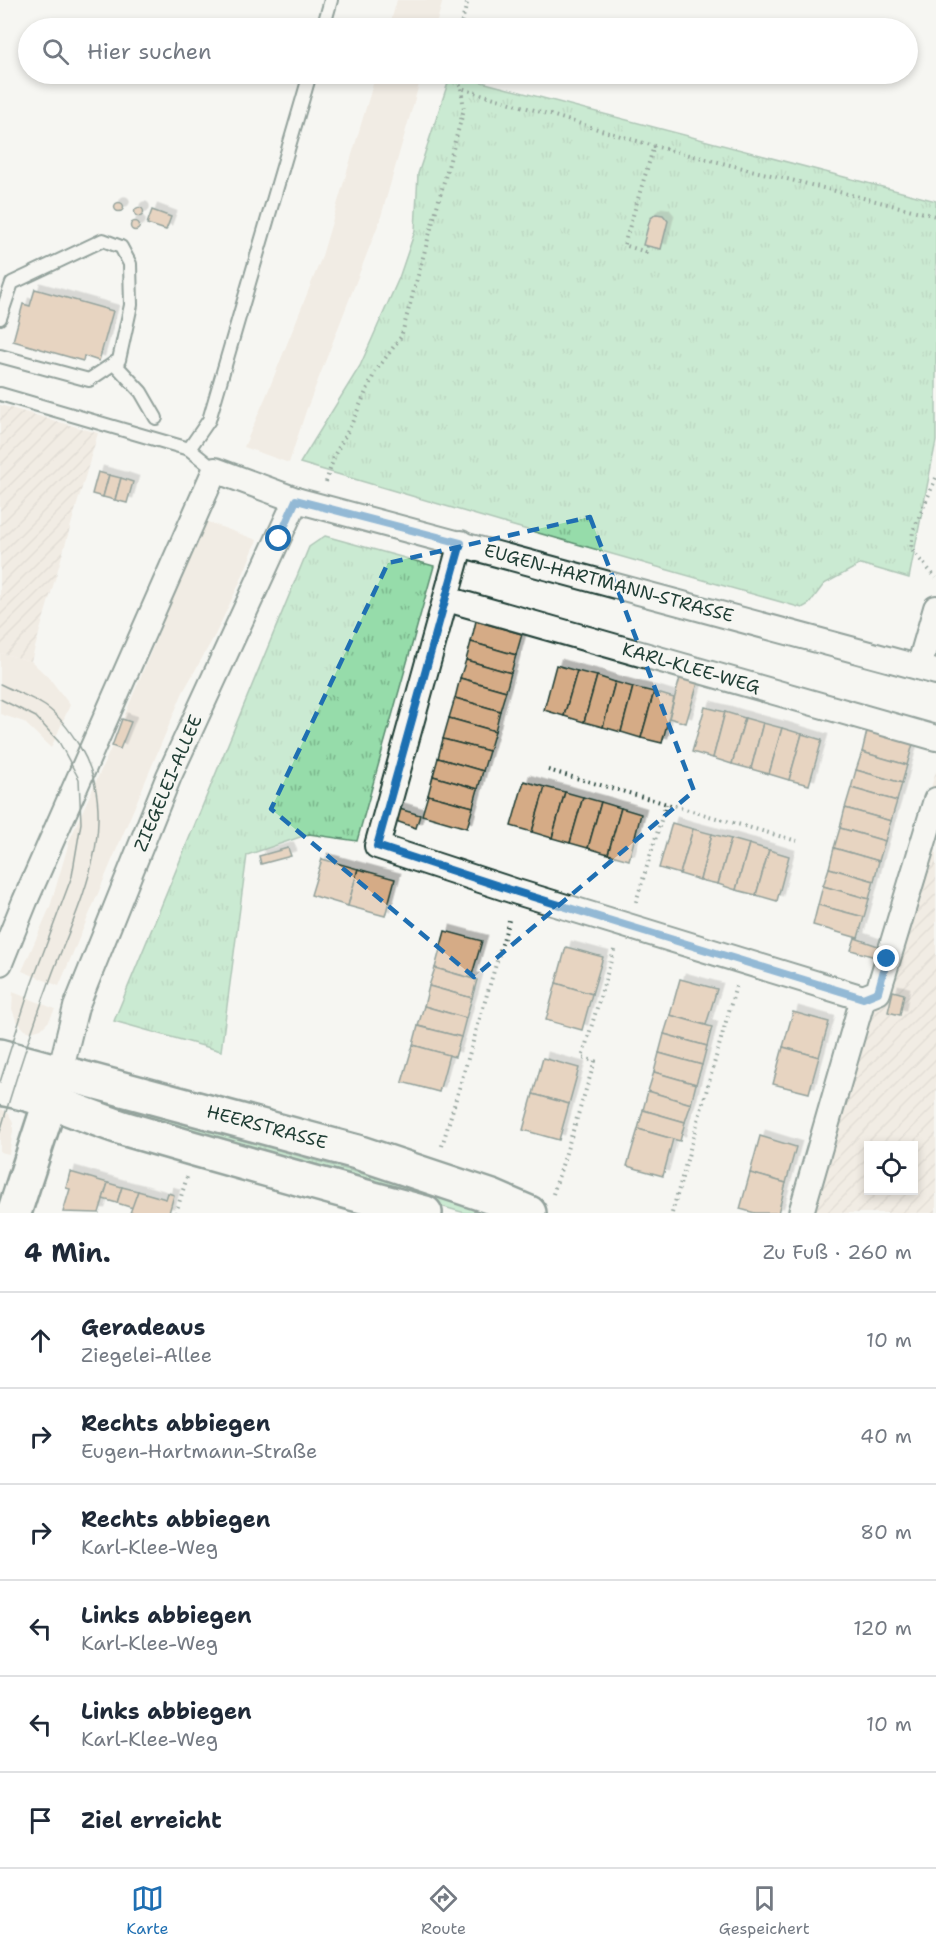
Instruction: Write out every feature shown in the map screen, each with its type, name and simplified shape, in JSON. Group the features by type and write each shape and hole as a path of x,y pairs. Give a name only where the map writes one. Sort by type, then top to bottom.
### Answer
{"main road":[{"name":"HEERSTRASSE","path":"0,1056 55,1087 99,1121 425,1213"},
{"name":"HEERSTRASSE","path":"0,1088 55,1087 357,1152 470,1189 540,1207"},
{"path":"14,1213 55,1087"}],"street":[{"name":"EUGEN-HARTMANN-STRASSE","path":"215,470 307,503 927,670"},
{"path":"0,963 25,901 215,470"},
{"name":"ZIEGELEI-ALLEE","path":"55,1087 76,1007 169,776 307,503"},
{"path":"461,543 377,846 517,892 863,998 878,992 936,800"},
{"name":"KARL-KLEE-WEG","path":"447,599 936,738"},
{"path":"927,670 936,608"},
{"path":"801,1213 863,998"}],"lane":[{"path":"326,18 331,0"},
{"path":"189,449 209,420 307,84"},
{"path":"0,318 12,283 103,240 121,247 130,264 131,305 119,360 89,380 0,356"},
{"path":"114,363 141,392 156,418"},
{"path":"0,394 189,449 215,470"}],"path":[{"path":"463,18 468,0"},
{"path":"307,503 350,427 375,372 401,337 464,109 459,84"},
{"path":"461,88 654,146 936,216"},
{"path":"647,246 646,252 624,245 654,146"},
{"path":"936,478 913,531 911,549 936,578"},
{"path":"548,770 797,841"},
{"path":"540,1207 595,1061 582,1058 666,804"},
{"path":"442,1146 517,892"},
{"path":"672,1213 743,961"},
{"path":"176,1213 188,1173"}],"highlighted area":[{"path":"590,517 694,791 474,977 271,809 388,563"}],"shaded area":[{"path":"397,0 443,0 438,18 392,18"},
{"path":"373,84 419,84 380,220 306,411 289,463 244,447 321,259"},
{"path":"0,405 98,433 31,661 0,653"},
{"path":"205,521 257,540 215,635 183,692 59,986 22,971 50,907 70,839 112,746"},
{"path":"0,653 31,661 50,679 70,705 51,748 24,722 0,714"},
{"path":"936,771 936,1213 803,1213"},
{"path":"13,992 55,1009 49,1021 41,1029 31,1032 25,1030 16,1020 12,1009"},
{"path":"0,1108 9,1114 13,1123 9,1154 0,1152"}],"green space":[{"path":"448,84 489,84 936,201 936,441 909,578 861,564 824,584 809,604 802,608 300,463 360,366 399,278 415,231 418,174"},
{"path":"325,536 434,566 357,841 309,834 247,855 221,1051 114,1021 309,547"},
{"path":"116,1105 503,1213 465,1213 113,1113"}],"building":[{"path":"119,203 123,207 119,211 115,207"},
{"path":"139,208 143,212 139,216 135,212"},
{"path":"152,210 171,217 166,230 147,224"},
{"path":"656,214 663,215 668,221 661,249 643,245 650,219"},
{"path":"135,222 139,226 135,230 131,226"},
{"path":"35,289 113,311 99,361 84,356 83,361 13,341 23,304 30,306"},
{"path":"98,472 109,475 103,497 92,494"},
{"path":"109,475 121,478 115,500 103,497"},
{"path":"121,478 133,482 127,503 115,500"},
{"path":"476,621 522,634 516,655 471,642"},
{"path":"471,642 516,655 511,673 466,660"},
{"path":"466,660 511,673 506,691 460,678"},
{"path":"556,665 577,671 564,716 544,710"},
{"path":"577,671 597,676 584,722 564,716"},
{"path":"597,676 615,682 603,727 584,722"},
{"path":"460,678 506,691 500,711 455,698"},
{"path":"680,678 698,683 686,723 669,718"},
{"path":"615,682 633,687 621,732 603,727"},
{"path":"633,687 654,692 641,738 621,732"},
{"path":"654,692 674,698 662,743 641,738"},
{"path":"455,698 500,711 495,731 449,718"},
{"path":"705,707 725,712 713,758 692,752"},
{"path":"725,712 745,718 732,764 713,758"},
{"path":"449,718 495,731 489,751 443,739"},
{"path":"745,718 763,723 751,769 732,764"},
{"path":"122,719 131,722 120,749 112,746"},
{"path":"763,723 782,728 769,774 751,769"},
{"path":"782,728 802,734 789,780 769,774"},
{"path":"867,731 913,744 907,765 862,752"},
{"path":"802,734 822,740 809,785 789,780"},
{"path":"443,739 489,751 483,771 438,758"},
{"path":"862,752 907,765 902,783 856,770"},
{"path":"438,758 483,771 478,789 433,776"},
{"path":"856,770 902,783 897,801 851,788"},
{"path":"433,776 478,789 473,807 428,795"},
{"path":"524,781 545,787 532,832 511,826"},
{"path":"545,787 565,792 552,838 532,832"},
{"path":"851,788 897,801 891,821 845,808"},
{"path":"565,792 583,797 570,843 552,838"},
{"path":"428,795 473,807 467,828 422,815"},
{"path":"583,797 601,802 588,848 570,843"},
{"path":"601,802 621,808 608,854 588,848"},
{"path":"396,808 420,815 416,828 393,820"},
{"path":"621,808 641,814 629,860 608,854"},
{"path":"845,808 891,821 885,841 840,828"},
{"path":"672,823 693,829 680,874 659,868"},
{"path":"840,828 885,841 879,861 834,848"},
{"path":"693,829 712,834 700,880 680,874"},
{"path":"712,834 731,839 718,884 700,880"},
{"path":"731,839 749,844 736,890 718,884"},
{"path":"749,844 769,850 756,895 736,890"},
{"path":"288,848 291,856 261,864 259,856"},
{"path":"834,848 879,861 874,881 829,868"},
{"path":"769,850 789,856 777,901 756,895"},
{"path":"322,859 358,869 348,906 311,895"},
{"path":"829,868 874,881 869,899 823,886"},
{"path":"358,869 395,879 385,916 348,906"},
{"path":"823,886 869,899 864,917 818,905"},
{"path":"818,905 864,917 858,938 813,925"},
{"path":"445,931 482,941 471,978 435,968"},
{"path":"855,938 878,946 875,957 851,950"},
{"path":"566,947 603,957 592,994 556,983"},
{"path":"435,968 477,980 472,998 429,986"},
{"path":"680,979 717,989 706,1025 670,1015"},
{"path":"556,983 592,994 582,1030 546,1020"},
{"path":"429,986 472,998 466,1018 424,1006"},
{"path":"893,991 904,994 900,1015 888,1012"},
{"path":"424,1006 466,1018 461,1037 418,1026"},
{"path":"793,1012 829,1022 819,1057 783,1047"},
{"path":"670,1015 712,1027 707,1046 664,1034"},
{"path":"418,1026 461,1037 455,1057 413,1045"},
{"path":"664,1034 707,1046 702,1065 659,1053"},
{"path":"413,1045 449,1055 439,1092 402,1082"},
{"path":"783,1047 819,1057 809,1093 773,1084"},
{"path":"659,1053 702,1065 696,1084 654,1072"},
{"path":"543,1058 579,1068 569,1104 533,1094"},
{"path":"654,1072 696,1084 691,1104 648,1091"},
{"path":"648,1091 691,1104 685,1122 643,1110"},
{"path":"533,1094 569,1104 559,1140 523,1130"},
{"path":"643,1110 685,1122 680,1141 638,1129"},
{"path":"638,1129 673,1139 663,1176 627,1166"},
{"path":"760,1136 796,1147 786,1183 750,1173"},
{"path":"70,1172 108,1183 99,1213 63,1212 70,1189 66,1188"},
{"path":"750,1173 786,1183 778,1213 755,1213 740,1209"},
{"path":"108,1183 122,1187 117,1203 103,1199"},
{"path":"122,1187 138,1191 133,1208 117,1203"},
{"path":"138,1191 166,1199 168,1193 174,1195 169,1213 130,1213"}],"tram line":[{"path":"0,684 40,703 65,725 80,747 92,775 98,803 93,861 85,889 39,1012 0,1132"},
{"path":"0,699 36,717 59,742 79,779 81,823 72,876 30,988 0,1082"}],"route":[{"path":"279,539 296,500 461,543 377,846 517,892 863,998 878,992 887,959"}]}
